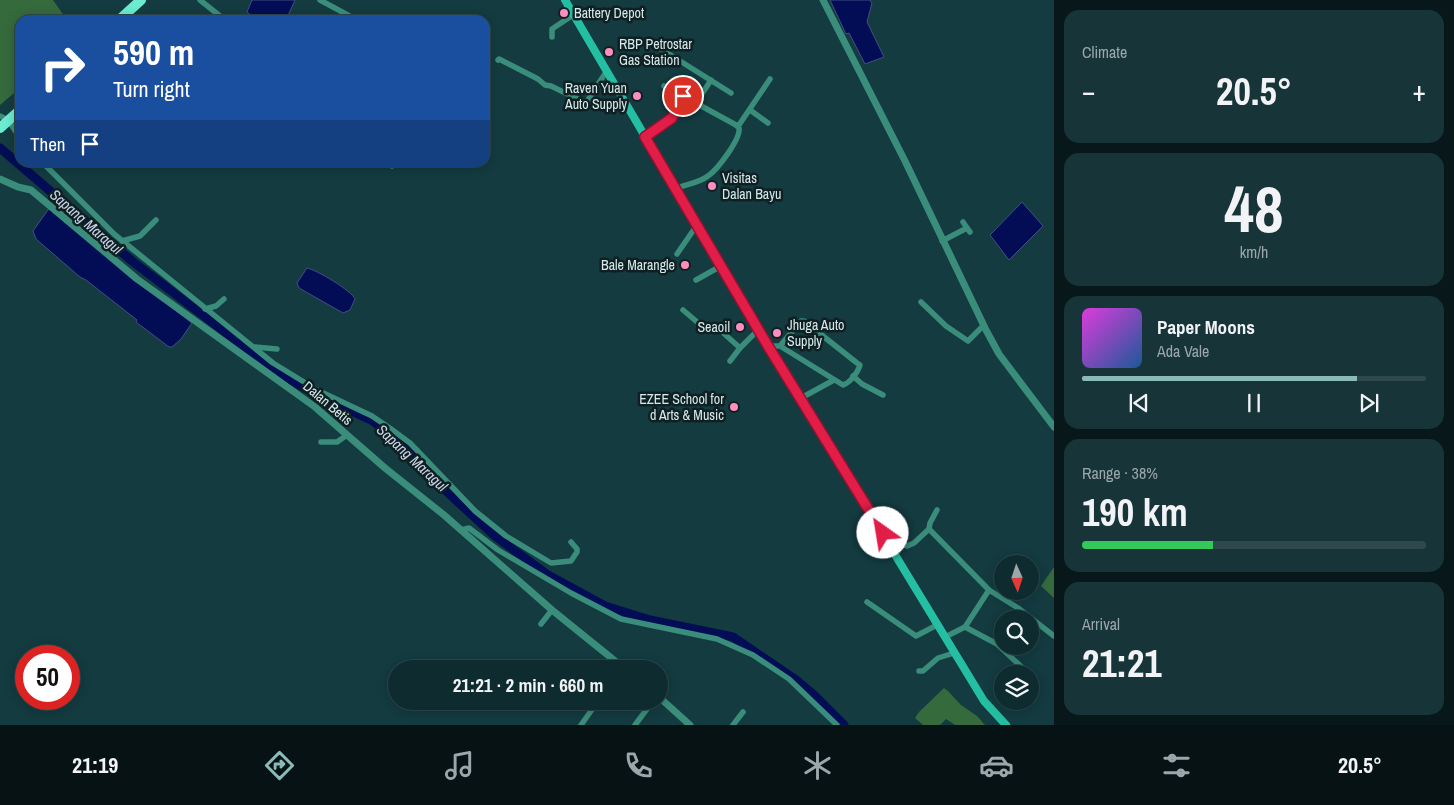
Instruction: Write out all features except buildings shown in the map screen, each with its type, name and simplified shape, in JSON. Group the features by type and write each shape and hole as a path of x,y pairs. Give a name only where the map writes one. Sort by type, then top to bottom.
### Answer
{"highway":[{"path":"124,15 141,0"},
{"path":"4,121 15,113"}],"main road":[{"path":"568,2 573,15 606,72 758,330 954,653 984,701 1003,724"}],"street":[{"path":"200,0 219,15"},
{"path":"320,0 348,15"},
{"path":"824,0 890,131 983,326 999,354 1054,427"},
{"path":"552,37 552,29 573,15"},
{"path":"653,44 731,93"},
{"path":"498,60 582,103 588,101 606,72"},
{"path":"736,125 741,123 770,79"},
{"path":"696,103 711,80"},
{"path":"664,86 739,128 739,135 717,167 708,176 676,189"},
{"path":"645,137 672,118 683,96"},
{"path":"750,110 768,123"},
{"path":"4,121 15,133"},
{"path":"47,167 122,241 273,363 317,390 372,416 410,443 489,524 542,560 551,563 571,561 577,552 577,549 571,542"},
{"name":"Dalan Betis","path":"0,179 18,187 31,190 137,279 270,376 292,389 613,660"},
{"path":"122,241 140,236 156,220"},
{"path":"942,241 968,230 963,222"},
{"path":"677,254 697,225"},
{"path":"696,280 721,266"},
{"path":"205,309 216,306 224,299"},
{"path":"921,302 946,326 968,341 983,326"},
{"path":"683,310 703,327 719,328 740,348"},
{"path":"768,346 780,346 843,385 847,384 859,369 860,365 858,363 807,322 801,321 780,346"},
{"path":"730,361 758,330"},
{"path":"255,347 277,348"},
{"path":"853,376 862,384 883,395"},
{"path":"801,398 834,380"},
{"path":"321,442 336,442 347,435"},
{"path":"892,548 914,543 929,529 937,510"},
{"path":"461,530 469,528 498,550 571,593 621,619 717,638 753,655 789,680 837,725"},
{"path":"929,529 989,590 1018,608 1054,636"},
{"path":"945,637 965,627 989,590"},
{"path":"867,602 916,636 937,625"},
{"path":"541,624 552,610"},
{"path":"965,627 996,644 1020,665"},
{"path":"919,671 923,671 938,658 954,653"},
{"path":"668,705 690,725"},
{"path":"581,725 592,710"},
{"path":"635,725 646,710"},
{"path":"733,725 743,712"}],"green space":[{"path":"0,0 53,0 64,15 15,15 15,92 0,105"},
{"path":"1054,567 1054,598 1041,586"},
{"path":"944,688 985,725 955,725 946,719 940,725 923,725 915,718"}],"shaded area":[{"path":"252,0 295,0 288,15 251,15 247,12"},
{"path":"830,0 870,0 872,3 867,22 884,57 865,64 849,33 846,34"},
{"path":"1022,202 1043,226 1009,260 990,235"},
{"path":"50,207 135,280 192,323 181,339 172,347 169,347 80,277 36,239 33,231"},
{"path":"307,268 334,281 348,291 355,299 350,310 343,313 299,288 297,283"}],"waterway":[{"name":"Sapang Maragul","path":"0,148 15,161"},
{"name":"Sapang Maragul","path":"22,167 132,261 280,374 321,397 373,421 413,455 445,490 495,536 548,575 605,606 650,620 733,637 796,680 844,725"}],"place":[{"name":"Battery Depot","path":"564,13"},
{"name":"RBP Petrostar Gas Station","path":"609,52"},
{"name":"Raven Yuan Auto Supply","path":"637,96"},
{"name":"Visitas Dalan Bayu","path":"712,186"},
{"name":"Bale Marangle","path":"685,265"},
{"name":"Seaoil","path":"740,327"},
{"name":"Jhuga Auto Supply","path":"777,333"},
{"name":"EZEE School for d Arts & Music","path":"734,407"}],"route":[{"path":"683,96 672,118 645,137 768,346 883,533"}]}
